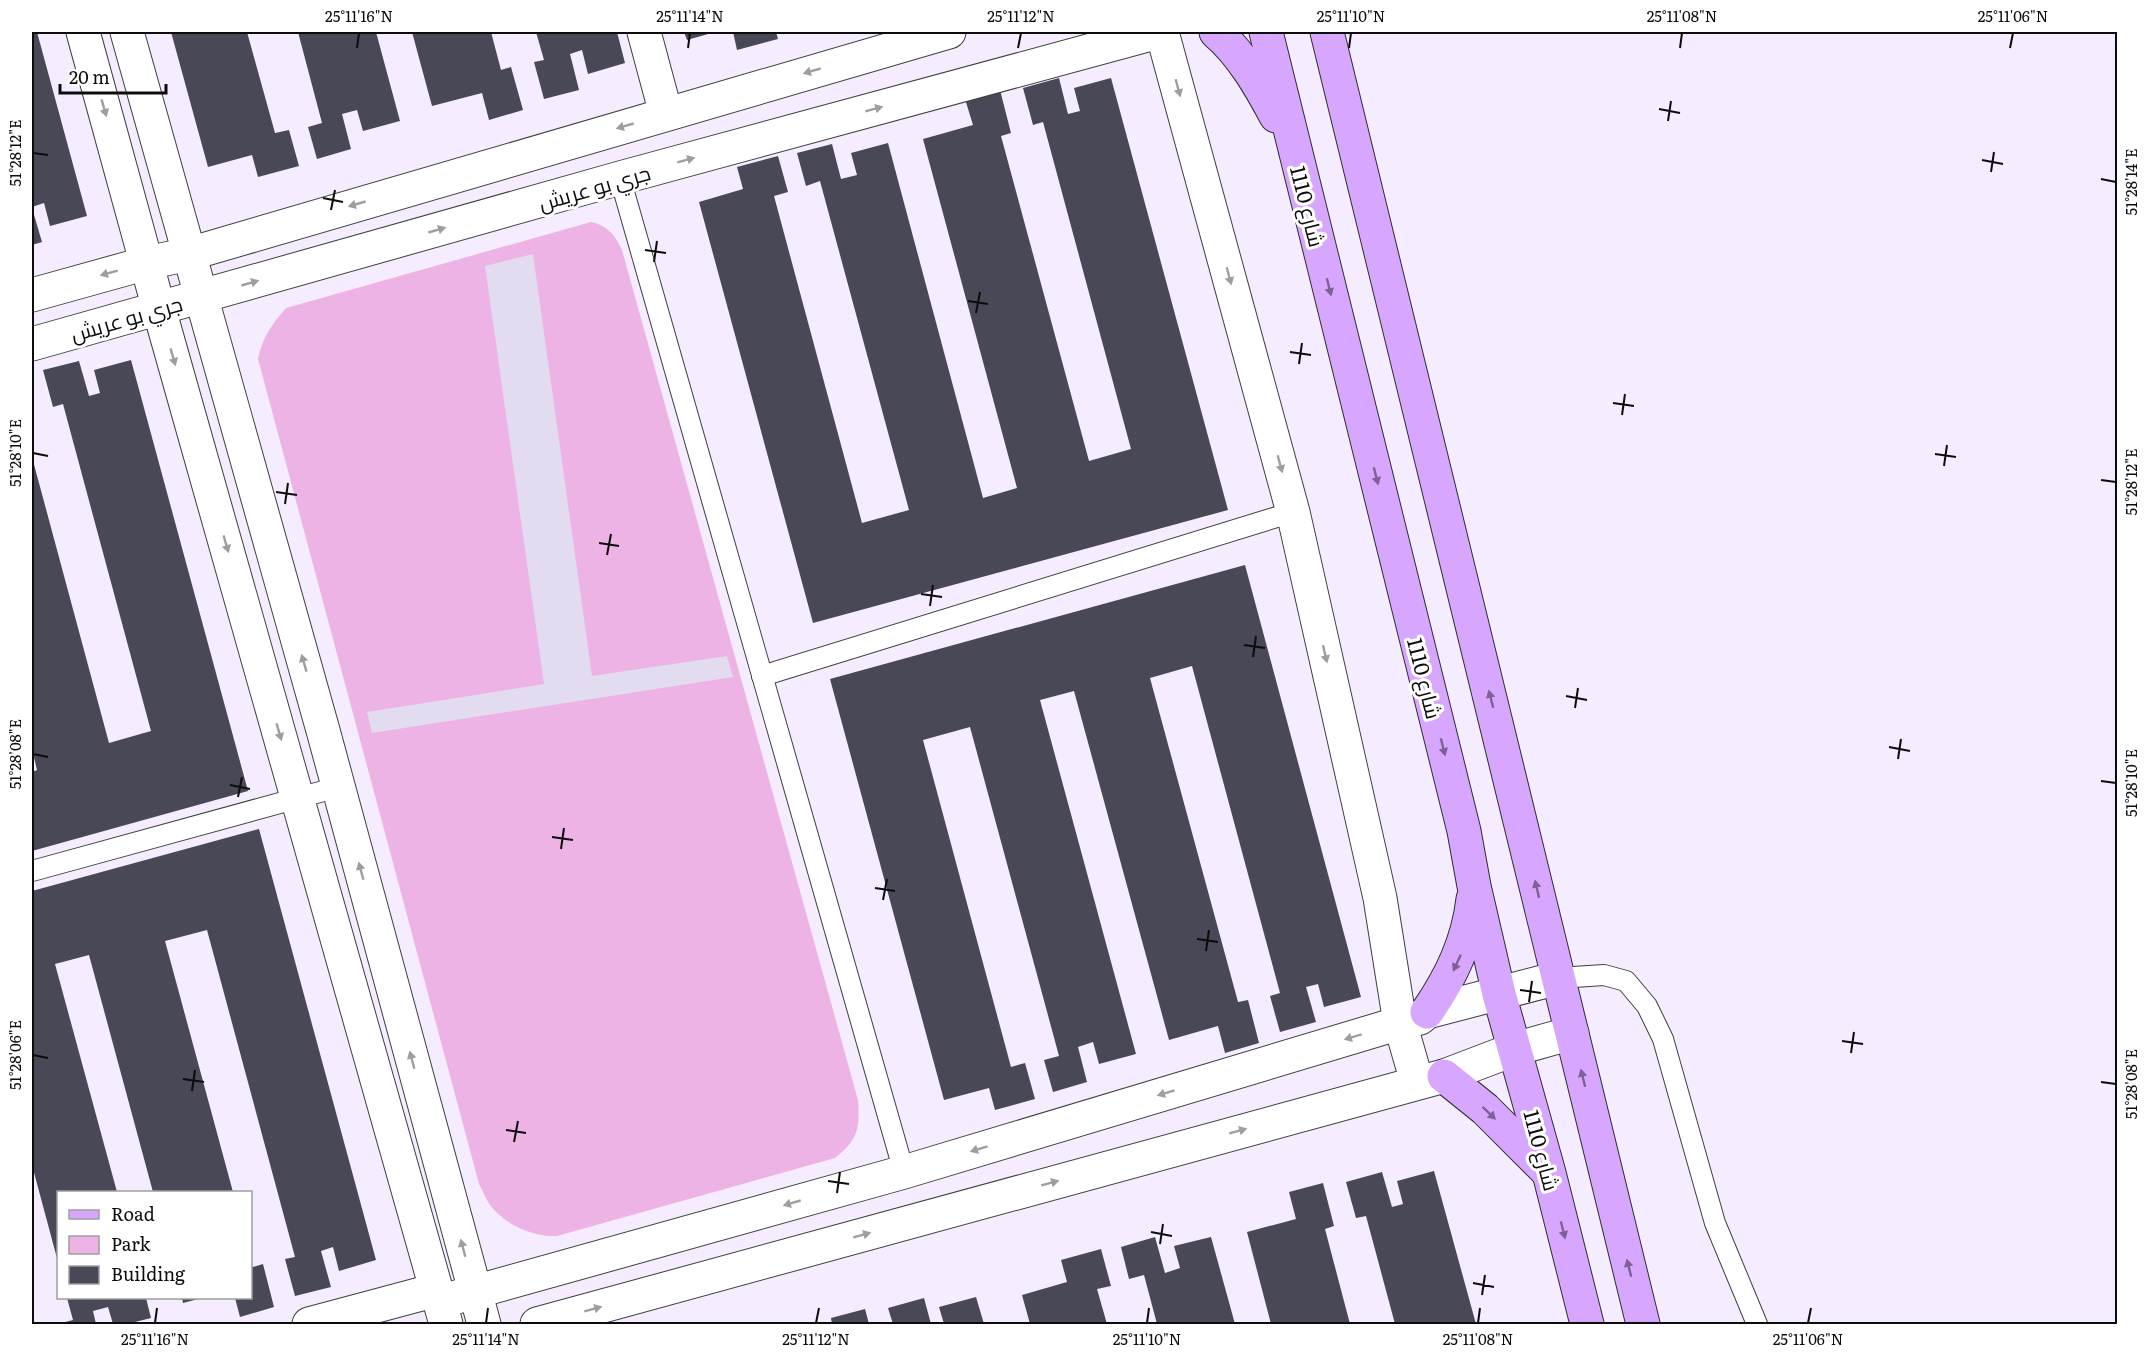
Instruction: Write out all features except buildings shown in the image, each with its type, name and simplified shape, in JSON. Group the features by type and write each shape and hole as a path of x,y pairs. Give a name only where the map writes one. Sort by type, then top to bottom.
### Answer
{"street":[{"path":"83,32 441,1306"},
{"path":"127,32 338,787 484,1324"},
{"path":"644,32 666,114"},
{"path":"32,295 147,263 189,254 949,32"},
{"name":"جري بو عريش","path":"32,344 620,178 1158,32"},
{"path":"1162,32 1293,512 1380,898 1430,1079 1485,1109 1549,1173"},
{"path":"1216,32 1229,43 1266,97 1294,149"},
{"name":"شارع 1110","path":"1266,32 1461,819 1499,994 1549,1173 1587,1324"},
{"path":"1327,32 1643,1324"},
{"path":"1414,1017 1447,984 1461,953 1471,920 1474,886"},
{"path":"309,1324 441,1306 475,1292 904,1172 1414,1017 1558,978"},
{"path":"537,1324 1430,1079 1515,1049 1572,1033"}],"lane":[{"path":"620,178 904,1172"},
{"path":"762,676 1293,512"},
{"path":"32,871 338,787"},
{"path":"1558,978 1604,975 1626,981 1647,1006 1663,1040 1715,1223 1757,1324"}],"green space":[{"path":"591,222 610,232 622,250 858,1100 858,1126 849,1145 835,1158 557,1236 548,1236 529,1232 503,1218 490,1205 479,1184 258,359 268,332 286,308"}],"shaded area":[{"path":"533,254 592,676 727,656 733,677 372,733 367,712 544,684 485,266"}]}
